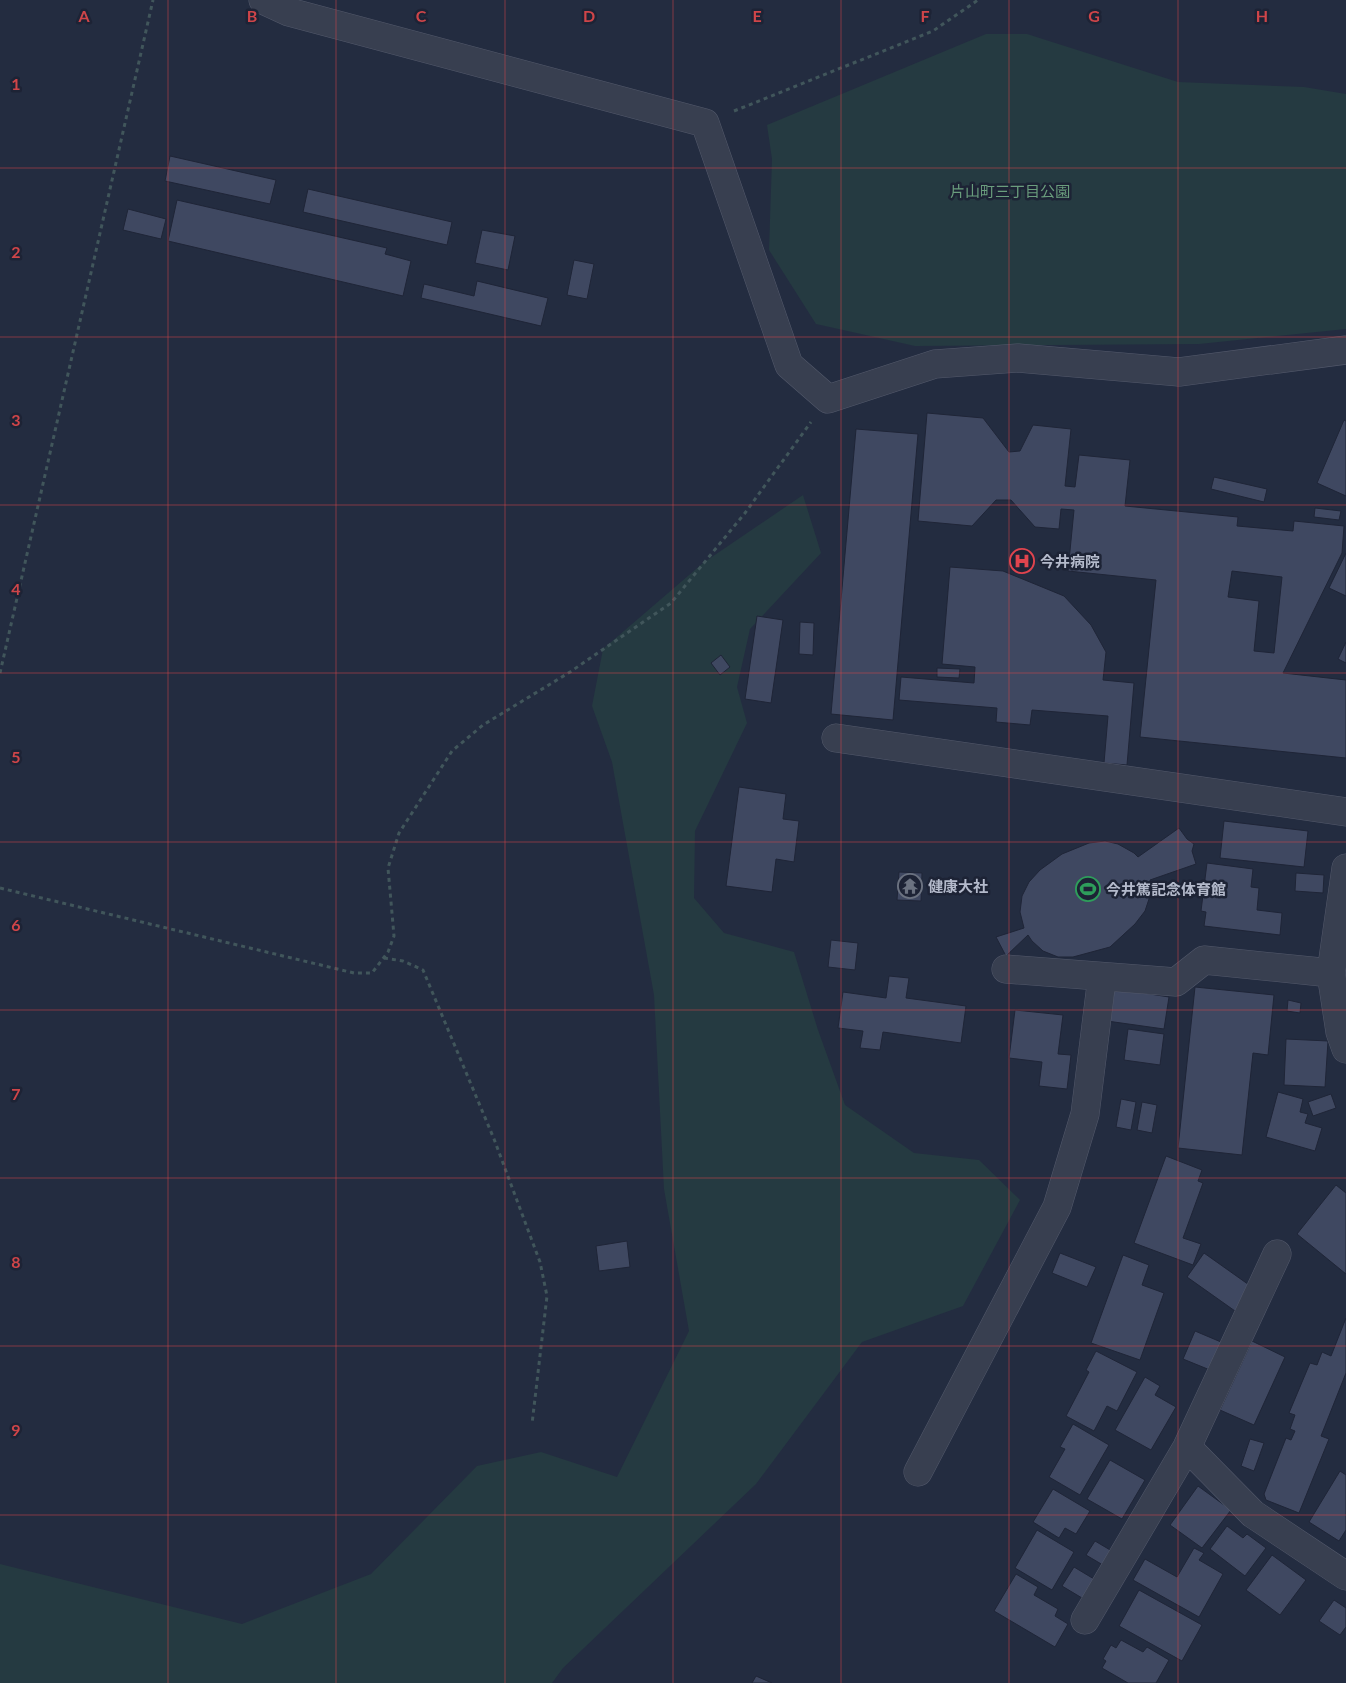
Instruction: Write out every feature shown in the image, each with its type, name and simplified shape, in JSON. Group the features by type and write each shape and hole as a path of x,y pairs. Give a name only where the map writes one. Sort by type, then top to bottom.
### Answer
{"street":[{"path":"263,0 297,6 705,123 789,365 828,399 935,364 1018,358 1179,372 1346,350"},
{"path":"836,738 1346,812"},
{"path":"1346,868 1331,973 1340,1032 1346,1048"},
{"path":"1006,970 1176,982 1204,960 1331,973"},
{"path":"918,1472 1057,1207 1085,1114 1102,977"},
{"path":"1085,1620 1187,1447 1277,1254"},
{"path":"1187,1447 1253,1514 1346,1576"}],"path":[{"path":"0,673 153,0"},
{"path":"705,123 933,31 978,0"},
{"path":"0,888 354,973 372,973 388,952 394,936 388,868 399,833 452,751 483,725 570,672 672,603 745,512 828,399"},
{"path":"384,958 403,961 423,970 494,1139 540,1262 547,1296 532,1424"}],"green space":[{"name":"片山町三丁目公園","path":"986,34 1027,34 1178,82 1304,87 1346,94 1346,329 1199,344 915,346 816,324 769,250 772,159 767,125"},
{"path":"803,495 821,553 750,629 737,687 747,723 695,831 694,898 724,933 794,952 818,1030 845,1105 914,1153 979,1160 1020,1200 963,1306 862,1342 756,1484 563,1668 552,1683 0,1683 0,1564 242,1624 371,1574 477,1466 541,1452 617,1477 689,1331 664,1189 654,995 612,762 592,706 603,649 703,563"}],"building":[{"path":"170,156 276,180 270,204 165,181"},
{"path":"308,189 452,222 447,245 303,212"},
{"path":"177,200 387,248 385,254 411,261 403,296 168,241"},
{"path":"128,209 166,219 161,239 123,230"},
{"path":"482,230 515,236 508,270 475,263"},
{"path":"574,260 594,264 587,299 567,295"},
{"path":"477,281 548,298 541,326 421,298 424,284 474,296"},
{"name":"今井病院","path":"927,413 983,418 1009,452 1020,451 1033,425 1071,429 1065,486 1075,487 1079,455 1130,460 1125,506 1238,517 1237,526 1293,531 1294,521 1344,526 1342,553 1283,673 1346,680 1346,758 1140,737 1156,580 1068,571 1074,510 1061,509 1059,529 1035,527 1011,500 996,500 972,526 918,521","holes":["1232,571 1282,577 1274,653 1254,651 1259,601 1228,597"]},
{"path":"1344,420 1346,421 1346,496 1317,483"},
{"path":"856,429 918,434 893,720 831,714"},
{"path":"1214,477 1267,489 1264,502 1211,489"},
{"path":"1315,508 1341,511 1339,520 1314,517"},
{"path":"1346,553 1346,596 1329,588"},
{"name":"今井病院","path":"950,567 1003,571 1064,596 1091,625 1106,652 1103,680 1134,683 1127,765 1104,763 1108,716 1032,710 1030,725 996,722 997,708 899,700 901,677 974,683 975,667 942,664"},
{"path":"757,616 783,620 771,703 745,699"},
{"path":"800,622 814,623 813,655 799,654"},
{"path":"1346,642 1346,663 1338,659"},
{"path":"721,655 730,667 720,675 711,663"},
{"path":"937,668 960,669 959,678 937,677"},
{"path":"739,787 786,794 783,819 799,821 794,862 776,859 772,892 726,886"},
{"path":"1224,821 1308,831 1304,867 1220,858"},
{"name":"今井篤記念体育館","path":"1179,828 1187,839 1194,844 1192,851 1196,864 1150,880 1150,896 1145,911 1135,924 1110,947 1073,957 1058,957 1043,951 1028,935 1006,956 996,937 1024,928 1020,912 1022,896 1029,882 1040,870 1062,854 1089,843 1105,841 1118,844 1138,857"},
{"path":"1207,863 1253,869 1251,887 1259,888 1257,910 1282,913 1280,935 1204,926 1206,912 1201,911"},
{"name":"健康大社","path":"899,872 922,873 921,901 897,900"},
{"path":"1296,873 1324,875 1323,893 1295,891"},
{"path":"831,940 858,943 855,970 828,967"},
{"path":"889,976 909,978 906,998 966,1006 961,1043 883,1032 880,1050 860,1048 863,1031 838,1028 843,992 886,998"},
{"path":"1195,987 1274,995 1268,1055 1253,1053 1242,1155 1178,1148"},
{"path":"1112,988 1169,997 1164,1029 1107,1021"},
{"path":"1288,1000 1301,1003 1300,1013 1287,1011"},
{"path":"1015,1010 1063,1015 1058,1054 1071,1055 1067,1089 1039,1086 1042,1062 1009,1058"},
{"path":"1128,1029 1164,1034 1160,1065 1124,1060"},
{"path":"1286,1039 1328,1041 1325,1087 1284,1085"},
{"path":"1278,1092 1303,1099 1300,1112 1308,1114 1305,1123 1322,1128 1315,1151 1266,1137"},
{"path":"1331,1094 1336,1108 1313,1116 1308,1102"},
{"path":"1121,1099 1136,1102 1131,1130 1116,1127"},
{"path":"1142,1102 1157,1105 1152,1133 1137,1130"},
{"path":"1166,1156 1202,1170 1198,1181 1203,1183 1183,1238 1201,1244 1193,1265 1134,1243"},
{"path":"1336,1185 1346,1193 1346,1274 1297,1234"},
{"path":"627,1241 630,1267 599,1271 596,1246"},
{"path":"1060,1253 1096,1267 1087,1287 1052,1273"},
{"path":"1204,1253 1252,1287 1235,1311 1187,1277"},
{"path":"1123,1255 1149,1265 1142,1285 1164,1293 1140,1360 1091,1343"},
{"path":"1346,1318 1346,1373 1321,1436 1329,1439 1299,1513 1266,1500 1264,1494 1286,1438 1291,1440 1295,1431 1290,1429 1295,1415 1289,1413 1310,1363 1317,1365 1322,1352 1331,1356"},
{"path":"1195,1331 1221,1342 1210,1370 1183,1359"},
{"path":"1252,1341 1285,1357 1254,1425 1220,1410"},
{"path":"1096,1351 1137,1372 1117,1411 1107,1406 1094,1431 1066,1416 1089,1372 1086,1370"},
{"path":"1145,1377 1160,1386 1155,1395 1176,1407 1151,1450 1115,1430"},
{"path":"1073,1424 1109,1445 1080,1495 1049,1477 1065,1449 1060,1447"},
{"path":"1250,1439 1264,1443 1254,1471 1241,1466"},
{"path":"1110,1460 1145,1480 1122,1519 1087,1499"},
{"path":"1340,1471 1346,1475 1346,1530 1339,1541 1309,1522"},
{"path":"1198,1486 1231,1510 1202,1548 1170,1525"},
{"path":"1053,1489 1090,1511 1076,1534 1065,1528 1059,1538 1033,1522"},
{"path":"1227,1526 1243,1538 1247,1534 1266,1548 1245,1576 1210,1549"},
{"path":"1037,1530 1074,1552 1052,1590 1015,1568"},
{"path":"1095,1541 1117,1554 1108,1568 1086,1555"},
{"path":"1194,1548 1204,1553 1199,1560 1223,1574 1199,1617 1133,1580 1145,1559 1177,1577"},
{"path":"1272,1555 1306,1580 1280,1615 1246,1590"},
{"path":"1074,1567 1099,1582 1087,1601 1062,1586"},
{"path":"1016,1574 1038,1587 1034,1595 1058,1609 1055,1616 1068,1624 1055,1647 994,1611"},
{"path":"1139,1590 1202,1625 1182,1661 1119,1626"},
{"path":"1334,1600 1346,1608 1346,1627 1340,1635 1319,1621"},
{"path":"1121,1640 1143,1652 1147,1647 1169,1660 1156,1683 1128,1683 1102,1668 1106,1661 1103,1659 1111,1645 1116,1648"},
{"path":"756,1676 772,1683 752,1683"}],"place":[{"name":"今井病院","path":"1022,561"},
{"name":"健康大社","path":"910,886"},
{"name":"今井篤記念体育館","path":"1088,889"}]}
